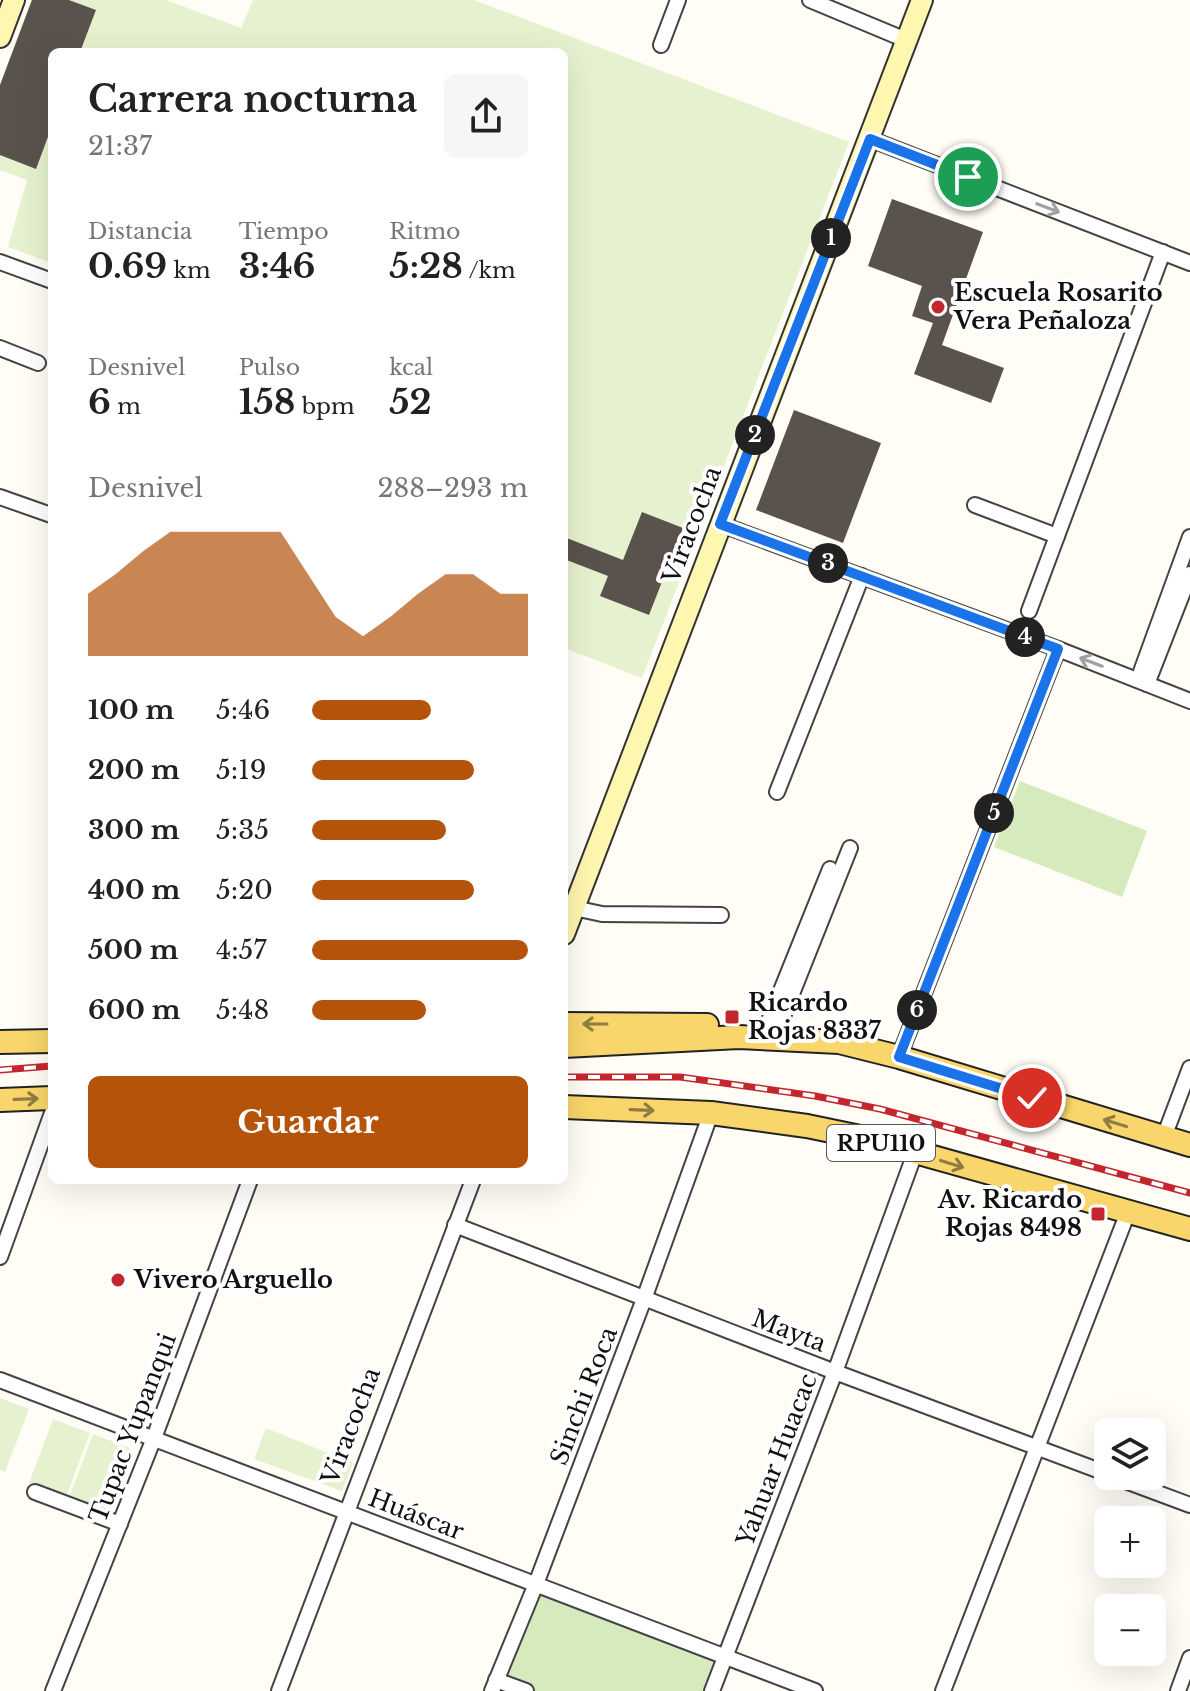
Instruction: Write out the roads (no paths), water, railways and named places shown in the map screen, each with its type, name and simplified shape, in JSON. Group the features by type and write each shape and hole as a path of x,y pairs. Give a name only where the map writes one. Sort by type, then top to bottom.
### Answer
{"main road":[{"path":"0,37 14,0"},
{"name":"Viracocha","path":"568,924 922,0"},
{"path":"568,1024 772,1029 839,1042 899,1057 1190,1145"},
{"path":"568,1046 739,1037 839,1042"},
{"path":"0,1042 48,1041"},
{"path":"0,1100 48,1098"},
{"name":"RPU110","path":"568,1107 711,1113 807,1126 1190,1229"}],"street":[{"path":"661,45 678,0"},
{"path":"810,0 906,40"},
{"path":"870,139 1190,263"},
{"path":"1029,611 1163,252"},
{"path":"0,262 48,280"},
{"path":"0,348 38,363"},
{"path":"0,497 48,514"},
{"path":"975,505 1057,536"},
{"path":"720,524 1190,701"},
{"path":"1143,682 1190,537"},
{"path":"1143,682 1190,574"},
{"path":"777,792 862,576"},
{"path":"899,1057 1058,649"},
{"path":"772,1029 850,848"},
{"path":"772,1029 830,869"},
{"path":"574,908 602,914 721,915"},
{"path":"1164,1137 1190,1068"},
{"name":"Sinchi Roca","path":"494,1685 536,1584 711,1113"},
{"path":"0,1257 48,1124"},
{"name":"Yahuar Huacac","path":"712,1691 835,1372 915,1153"},
{"name":"Tupac Yupanqui","path":"53,1691 154,1438 249,1184"},
{"name":"Viracocha","path":"279,1691 471,1184"},
{"path":"943,1691 1128,1212"},
{"name":"Mayta","path":"455,1225 1094,1469"},
{"name":"Huáscar","path":"0,1380 815,1691"},
{"name":"Mayta","path":"1150,1490 1190,1505"},
{"path":"35,1492 120,1524"},
{"path":"1178,1691 1190,1658"},
{"path":"494,1685 526,1691"}],"railway":[{"path":"0,1070 48,1066"},
{"path":"568,1077 680,1077 815,1096 880,1109 1190,1193"}],"place":[{"name":"Escuela Rosarito Vera Peñaloza","path":"938,307"},
{"name":"Ricardo Rojas 8337","path":"732,1017"},
{"name":"Av. Ricardo Rojas 8498","path":"1098,1214"},
{"name":"Vivero Arguello","path":"118,1280"}]}
